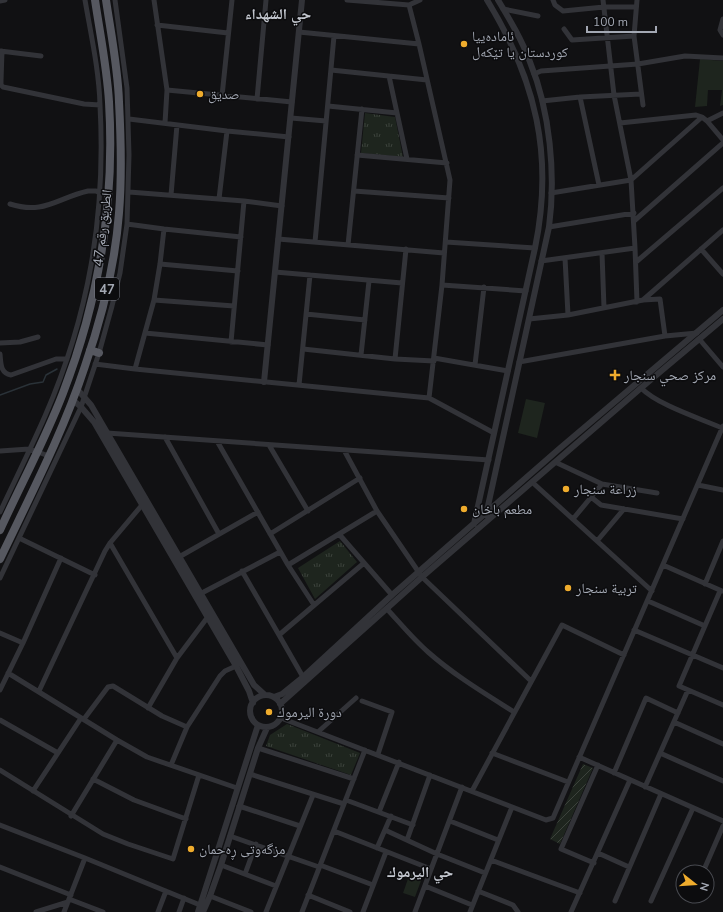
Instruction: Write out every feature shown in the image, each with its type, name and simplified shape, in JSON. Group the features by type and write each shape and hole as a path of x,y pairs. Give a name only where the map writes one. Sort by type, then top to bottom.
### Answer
{"highway":[{"name":"الطريق رقم 47","path":"0,530 39,451 63,394 80,330 98,274 106,225 110,176 109,102 95,0"},
{"name":"الطريق رقم 47","path":"0,559 36,493 77,389 94,352 116,242 120,191 125,155 116,67 106,0"},
{"path":"109,102 119,101"}],"street":[{"path":"0,1 5,0"},
{"path":"0,512 45,415 80,330 98,227 100,193 100,104 98,81 85,0"},
{"path":"0,578 19,538 36,493 81,407 95,364 94,352 117,284 127,224 129,192 125,155 129,119 125,63 115,0"},
{"path":"154,0 166,90 165,124"},
{"path":"222,96 232,0"},
{"path":"257,99 266,0"},
{"path":"264,382 302,0"},
{"path":"347,0 409,5 420,0"},
{"path":"474,524 541,221 543,184 542,157 533,103 525,77 504,31 487,0"},
{"path":"487,517 490,492 549,227 551,193 550,156 542,101 528,56 498,0"},
{"path":"553,0 554,5 563,11 604,7 636,7"},
{"path":"603,0 614,95 631,180 634,213 637,302"},
{"path":"637,0 634,36 643,105"},
{"path":"409,5 450,180 450,198 442,285 429,398"},
{"path":"503,9 538,16"},
{"path":"723,19 720,30 723,35"},
{"path":"157,25 228,33"},
{"path":"564,29 572,40 634,36"},
{"path":"299,32 419,44"},
{"path":"315,242 334,36"},
{"path":"41,56 1,51 1,85 3,87 77,103 100,104"},
{"path":"525,77 541,71 610,67 685,56 723,58"},
{"path":"331,70 427,80"},
{"path":"389,76 407,159"},
{"path":"166,90 292,102"},
{"path":"542,101 580,97 641,94"},
{"path":"580,97 599,185"},
{"path":"328,106 397,113"},
{"path":"348,244 362,109"},
{"path":"707,121 723,113"},
{"path":"620,123 696,115 707,121 723,140"},
{"path":"551,193 631,180 702,117"},
{"path":"290,118 326,121"},
{"path":"129,119 288,137"},
{"path":"171,195 177,125"},
{"path":"219,199 227,131"},
{"path":"634,221 723,143"},
{"path":"357,155 447,163"},
{"path":"636,262 723,188"},
{"path":"10,204 21,207 39,208 88,191 96,191 100,193"},
{"path":"354,191 450,198"},
{"path":"129,192 244,201 282,206"},
{"path":"231,342 244,201"},
{"path":"549,227 634,213"},
{"path":"127,224 241,237"},
{"path":"135,369 154,300 164,229"},
{"path":"643,300 723,230"},
{"path":"278,239 444,253"},
{"path":"446,242 535,248"},
{"path":"541,261 635,248"},
{"path":"395,359 406,249"},
{"path":"701,249 723,274"},
{"path":"602,253 604,308"},
{"path":"565,258 568,315"},
{"path":"160,264 238,271"},
{"path":"275,272 402,283"},
{"path":"299,385 310,275"},
{"path":"361,356 369,281"},
{"path":"442,285 526,291"},
{"path":"476,365 484,287"},
{"path":"529,319 568,315 643,300 660,299 665,336"},
{"path":"154,300 234,306"},
{"path":"253,703 260,697 274,697 282,694 303,677 392,595 420,575 487,517 559,449 723,310"},
{"path":"306,314 365,320"},
{"path":"280,704 387,609 420,575 474,524 487,517 532,482 723,319"},
{"path":"519,362 665,336 697,332"},
{"path":"146,333 268,345"},
{"path":"0,343 13,343 38,337"},
{"path":"700,340 723,367"},
{"path":"303,349 395,359 434,360 476,365 508,371"},
{"path":"0,354 3,371 6,374 11,375 56,359 67,359"},
{"path":"95,364 429,398 494,433"},
{"path":"281,718 319,731 546,820 553,818 723,427 660,402 641,388"},
{"path":"77,389 91,405 179,557 198,595 207,618 249,691 253,703 251,712 252,717 258,725 267,728"},
{"path":"73,400 94,422 142,505 254,685 265,696"},
{"path":"107,433 488,460"},
{"path":"165,437 219,534"},
{"path":"217,441 280,552 314,605"},
{"path":"269,445 308,511"},
{"path":"0,451 29,449 39,451 50,456"},
{"path":"344,450 377,511 420,575 531,681"},
{"path":"555,462 602,484 657,493"},
{"path":"270,534 360,478"},
{"path":"532,482 652,591"},
{"path":"572,519 602,484"},
{"path":"698,486 723,490"},
{"path":"482,490 490,492"},
{"path":"591,497 602,505 683,519"},
{"path":"39,691 110,543 142,505"},
{"path":"597,541 624,509"},
{"path":"288,565 377,511"},
{"path":"179,557 258,512"},
{"path":"339,534 392,595"},
{"path":"19,538 95,575"},
{"path":"705,584 723,541"},
{"path":"110,543 176,658"},
{"path":"198,595 280,552"},
{"path":"0,690 61,558"},
{"path":"279,634 364,563"},
{"path":"663,565 722,591 679,686 723,705"},
{"path":"242,571 303,677"},
{"path":"648,601 705,626"},
{"path":"387,609 417,642 437,660 514,712"},
{"path":"148,708 176,658 207,618"},
{"path":"472,791 562,625 624,656"},
{"path":"634,630 723,668"},
{"path":"0,633 23,643"},
{"path":"171,765 187,727 220,676 225,671 236,666"},
{"path":"8,673 117,740 147,756 237,788"},
{"path":"33,791 83,718 110,686 115,687 148,708 187,727"},
{"path":"645,786 688,690"},
{"path":"203,912 221,865 258,748 267,728 276,724 281,718 282,713 280,704 274,697"},
{"path":"319,731 356,698"},
{"path":"614,772 646,698 678,714"},
{"path":"362,701 392,712 378,754"},
{"path":"0,720 58,754"},
{"path":"674,722 723,744"},
{"path":"198,912 258,725"},
{"path":"71,816 117,740"},
{"path":"258,748 354,779"},
{"path":"302,912 365,750"},
{"path":"492,753 568,782"},
{"path":"660,753 723,781"},
{"path":"579,757 723,821"},
{"path":"379,812 399,762"},
{"path":"594,863 561,849 598,765"},
{"path":"0,770 71,816 112,839 173,859 198,775"},
{"path":"250,774 313,795 345,802 413,824"},
{"path":"407,840 430,775"},
{"path":"93,779 134,800 186,819"},
{"path":"571,912 630,780"},
{"path":"415,912 462,787"},
{"path":"615,901 661,794"},
{"path":"266,912 313,795"},
{"path":"239,806 300,826"},
{"path":"470,912 512,807"},
{"path":"651,901 694,808"},
{"path":"377,848 391,816"},
{"path":"450,821 498,840"},
{"path":"0,825 200,905"},
{"path":"706,864 723,826"},
{"path":"385,830 437,854 485,873"},
{"path":"334,831 431,869"},
{"path":"230,836 374,885"},
{"path":"245,874 256,844"},
{"path":"363,912 386,852"},
{"path":"598,853 629,867"},
{"path":"64,912 85,858"},
{"path":"490,860 580,893"},
{"path":"221,865 276,886"},
{"path":"0,866 69,899 103,912"},
{"path":"425,886 472,905"},
{"path":"158,912 166,891"},
{"path":"478,891 513,905 518,912"},
{"path":"210,896 251,912"},
{"path":"308,896 350,912"},
{"path":"179,912 184,898"},
{"path":"36,912 69,899"}],"green space":[{"path":"700,59 723,61 723,105 720,106 722,90 708,90 707,106 695,107"},
{"path":"365,113 395,117 403,157 361,153"},
{"path":"526,399 545,403 537,438 518,433"},
{"path":"340,541 357,562 315,599 298,568"},
{"path":"287,724 360,753 351,775 266,746 270,735"},
{"path":"583,764 593,768 560,844 550,839"},
{"path":"410,873 422,878 415,897 403,893"}],"waterway":[{"path":"0,395 30,384 43,382 46,375 57,369"}],"place":[{"name":"ئامادەییا کوردستان یا تێکەل","path":"464,44"},
{"name":"صديق","path":"200,94"},
{"name":"مركز صحي سنجار","path":"615,375"},
{"name":"زراعة سنجار","path":"566,489"},
{"name":"مطعم باخان","path":"464,509"},
{"name":"تربية سنجار","path":"568,588"},
{"name":"دورة اليرموك","path":"269,712"},
{"name":"مزگه‌وتی ڕه‌حمان","path":"191,849"}],"district":[{"name":"حي الشهداء","path":"278,14"},
{"name":"حي اليرموك","path":"420,872"}]}
